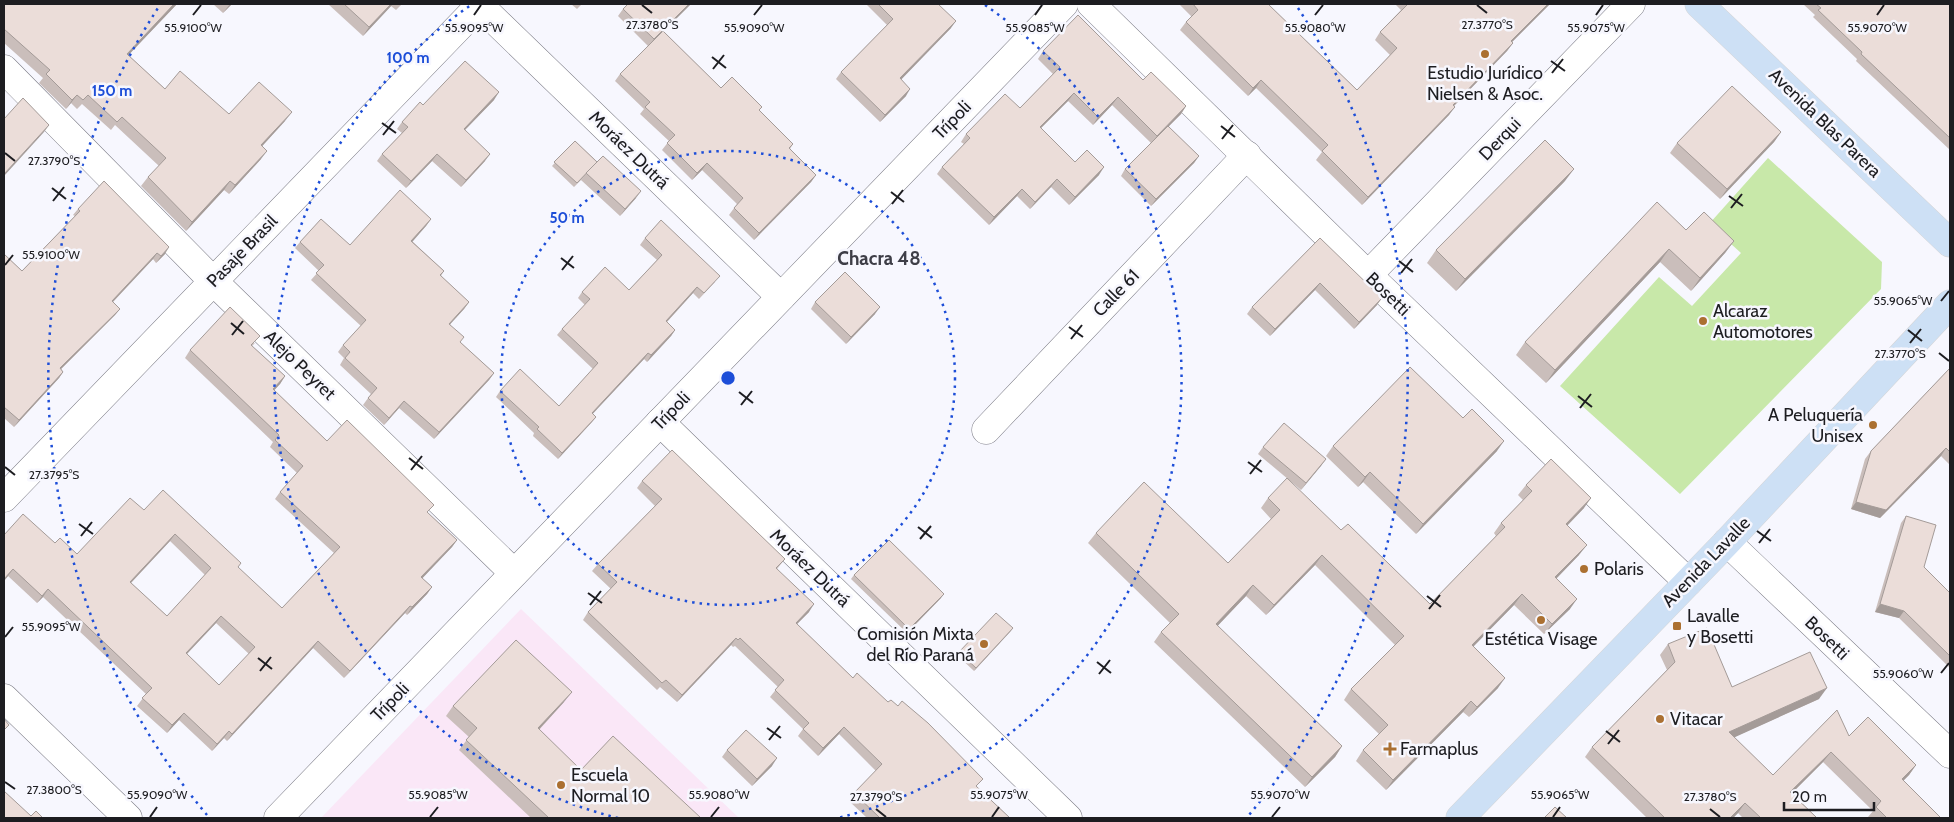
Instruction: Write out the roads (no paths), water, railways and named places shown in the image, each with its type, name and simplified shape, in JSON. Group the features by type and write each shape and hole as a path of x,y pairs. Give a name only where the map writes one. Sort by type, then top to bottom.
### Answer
{"main road":[{"name":"Avenida Blas Parera","path":"1699,4 1950,243"},
{"name":"Avenida Lavalle","path":"1460,818 1727,542 1950,304"}],"street":[{"name":"Moráez Dutrá","path":"479,4 781,297"},
{"name":"Pasaje Brasil","path":"4,498 479,4"},
{"name":"Trípoli","path":"278,818 1064,4"},
{"name":"Bosetti","path":"1091,4 1368,275 1688,582"},
{"name":"Derqui","path":"1368,275 1631,4"},
{"name":"Alejo Peyret","path":"4,69 213,281 514,573"},
{"name":"Calle 61","path":"986,430 1247,155"},
{"name":"Moráez Dutrá","path":"660,422 1068,818"},
{"name":"Bosetti","path":"1727,542 1950,754"},
{"path":"4,698 128,818"}],"place":[{"name":"Estudio Jurídico Nielsen & Asoc.","path":"1485,54"},
{"name":"Alcaraz Automotores","path":"1703,321"},
{"name":"A Peluquería Unisex","path":"1873,425"},
{"name":"Polaris","path":"1584,569"},
{"name":"Estética Visage","path":"1541,620"},
{"name":"Lavalle y Bosetti","path":"1677,626"},
{"name":"Comisión Mixta del Río Paraná","path":"984,644"},
{"name":"Vitacar","path":"1660,719"},
{"name":"Farmaplus","path":"1390,749"},
{"name":"Escuela Normal 10","path":"561,785"}],"district":[{"name":"Chacra 48","path":"879,258"}]}
